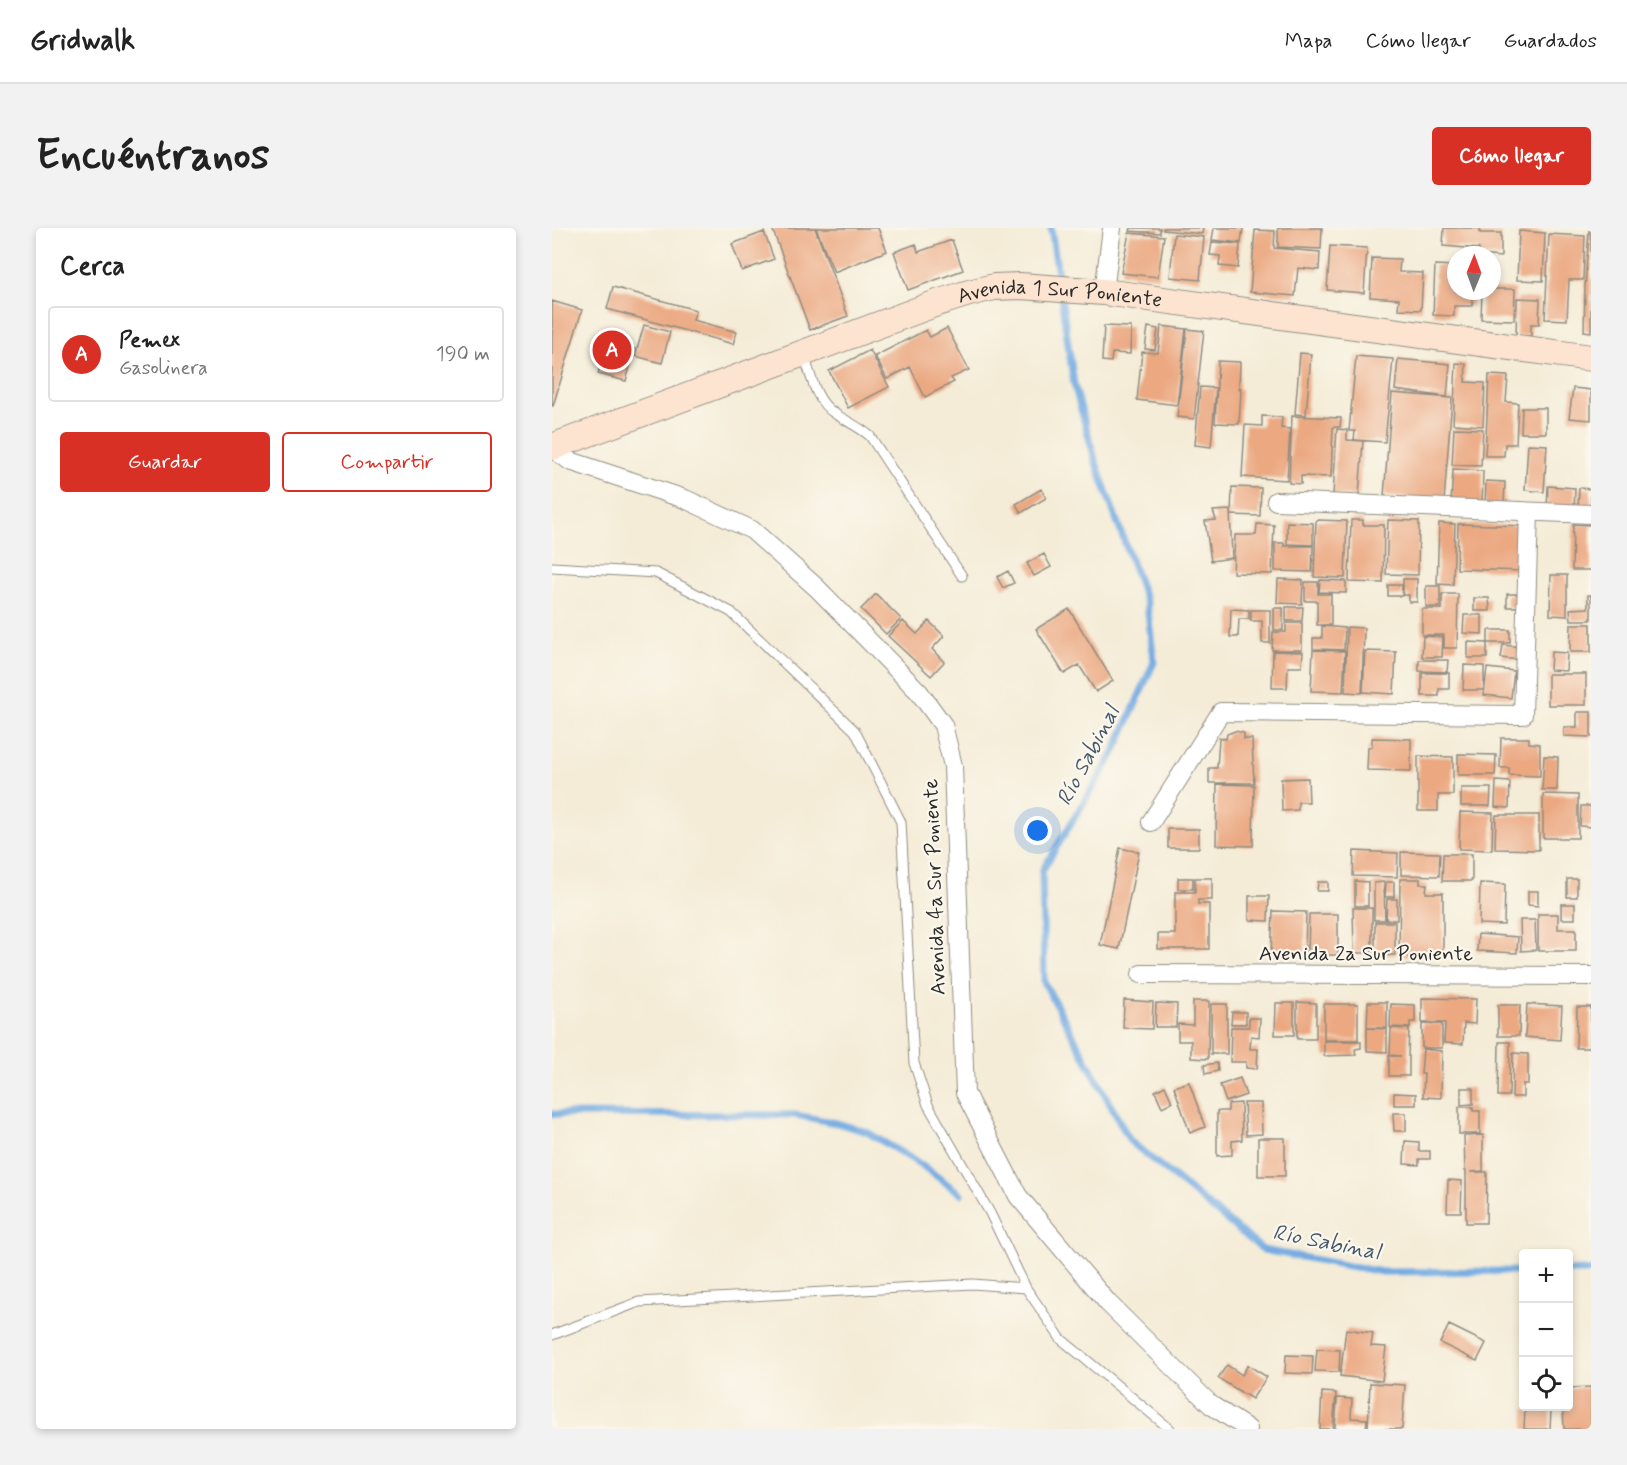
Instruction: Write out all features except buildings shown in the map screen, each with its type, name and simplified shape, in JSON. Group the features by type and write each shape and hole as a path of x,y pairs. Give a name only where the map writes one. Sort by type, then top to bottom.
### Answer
{"street":[{"path":"1097,292 1112,228"},
{"name":"Avenida 1 Sur Poniente","path":"552,448 948,299 994,288 1020,286 1097,292 1591,358"},
{"name":"Avenida 4a Sur Poniente","path":"552,448 570,461 685,499 752,530 825,596 919,692 943,725 953,766 965,1093 1018,1196 1101,1294 1211,1405 1248,1429"},
{"path":"1276,501 1591,514"},
{"path":"1152,822 1221,712 1523,715 1529,512"},
{"name":"Avenida 2a Sur Poniente","path":"1141,974 1591,976"}],"lane":[{"path":"803,353 820,399 832,412 860,427 870,436 962,576"},
{"path":"552,567 657,573 731,612 855,731 901,822 914,1063 928,1105 990,1213 1026,1288 1060,1339 1170,1429"},
{"path":"552,1335 639,1302 973,1284 1026,1288"}],"waterway":[{"name":"Río Sabinal","path":"1051,228 1074,384 1096,463 1147,604 1154,662 1114,753 1042,871 1044,982 1130,1141 1263,1250 1382,1272 1519,1271"},
{"path":"552,1114 795,1115 837,1123 867,1132 920,1164 961,1194"},
{"name":"Río Sabinal","path":"1573,1271 1591,1271"}],"place":[{"name":"Pemex","path":"612,350"}]}
